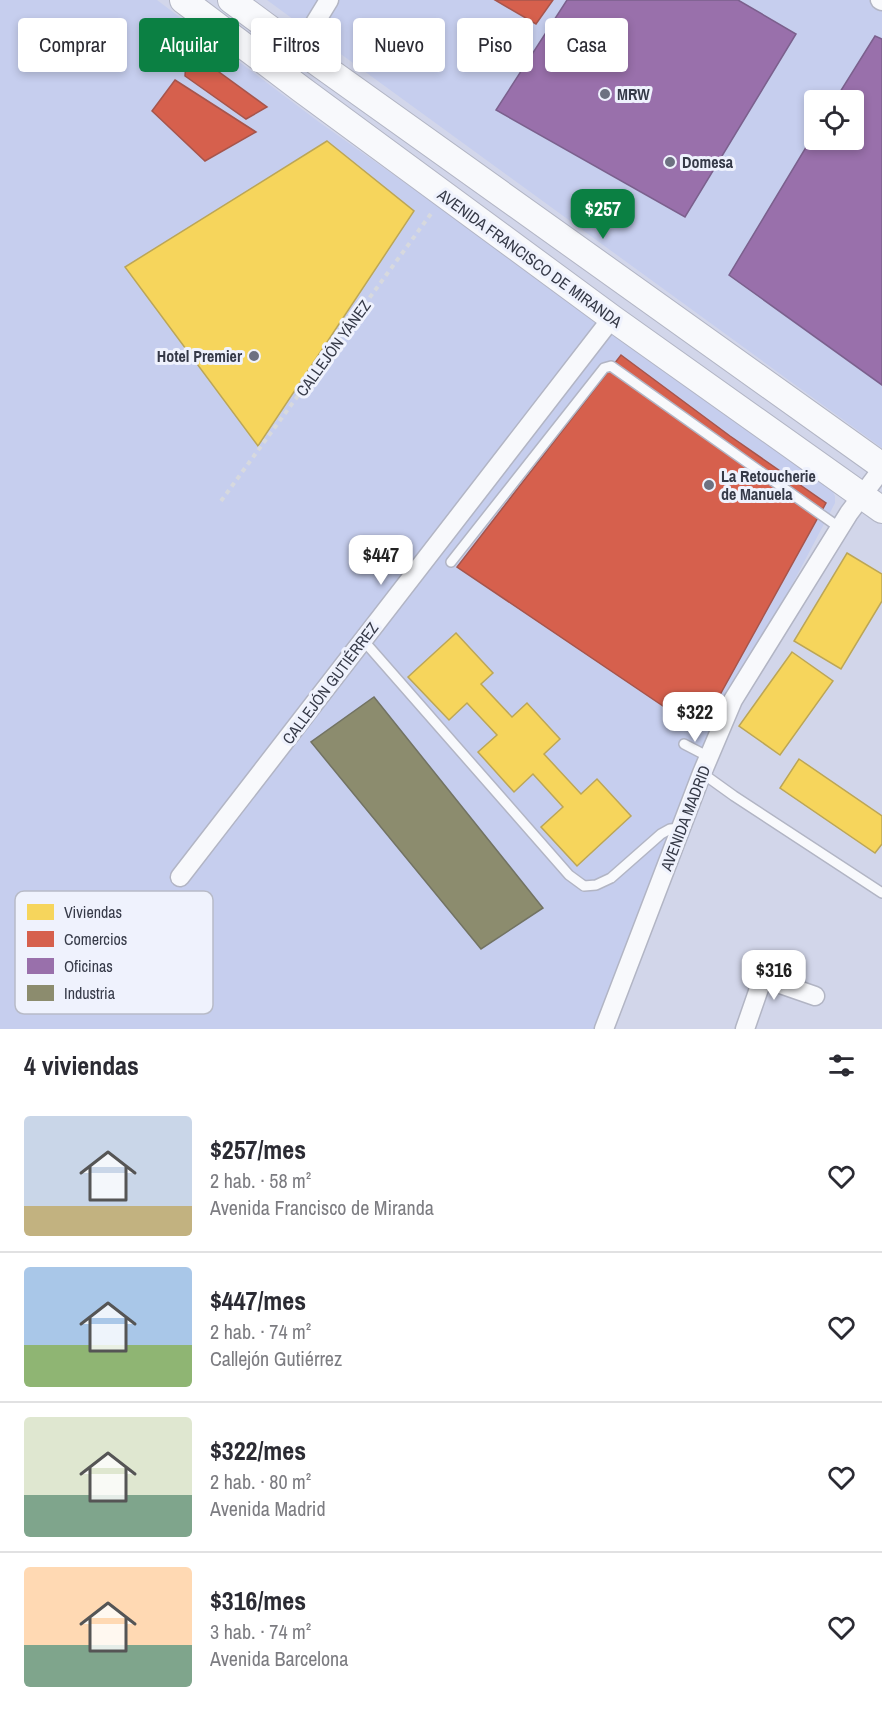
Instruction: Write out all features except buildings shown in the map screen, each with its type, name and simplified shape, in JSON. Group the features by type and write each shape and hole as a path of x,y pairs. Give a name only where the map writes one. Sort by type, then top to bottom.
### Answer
{"main road":[{"name":"AVENIDA FRANCISCO DE MIRANDA","path":"183,0 612,318 872,503"},
{"path":"231,0 255,18"},
{"path":"331,72 882,467"}],"street":[{"path":"318,18 329,0"},
{"name":"CALLEJÓN GUTIÉRREZ","path":"180,877 612,318"},
{"name":"AVENIDA MADRID","path":"604,1029 705,765 733,700 840,528 872,503 882,467"},
{"path":"745,1029 762,980 766,979 814,996"}],"lane":[{"path":"451,562 604,368 608,366 840,528"},
{"path":"363,640 569,875 584,886 596,885 611,878 661,834 670,829 681,828"},
{"path":"684,744 734,796 882,893"}],"path":[{"name":"CALLEJÓN YÁNEZ","path":"221,501 445,195"}],"shaded area":[{"path":"0,0 157,0 181,18 139,18 139,72 239,72 239,62 319,122 832,490 835,503 772,623 597,1029 0,1029"},
{"path":"267,0 882,0 882,448 366,72 445,72 445,18 353,18 353,63 341,54 341,18 292,18"}],"place":[{"name":"MRW","path":"605,94"},
{"name":"Domesa","path":"670,162"},
{"name":"Hotel Premier","path":"254,356"},
{"name":"La Retoucherie de Manuela","path":"709,485"}]}
